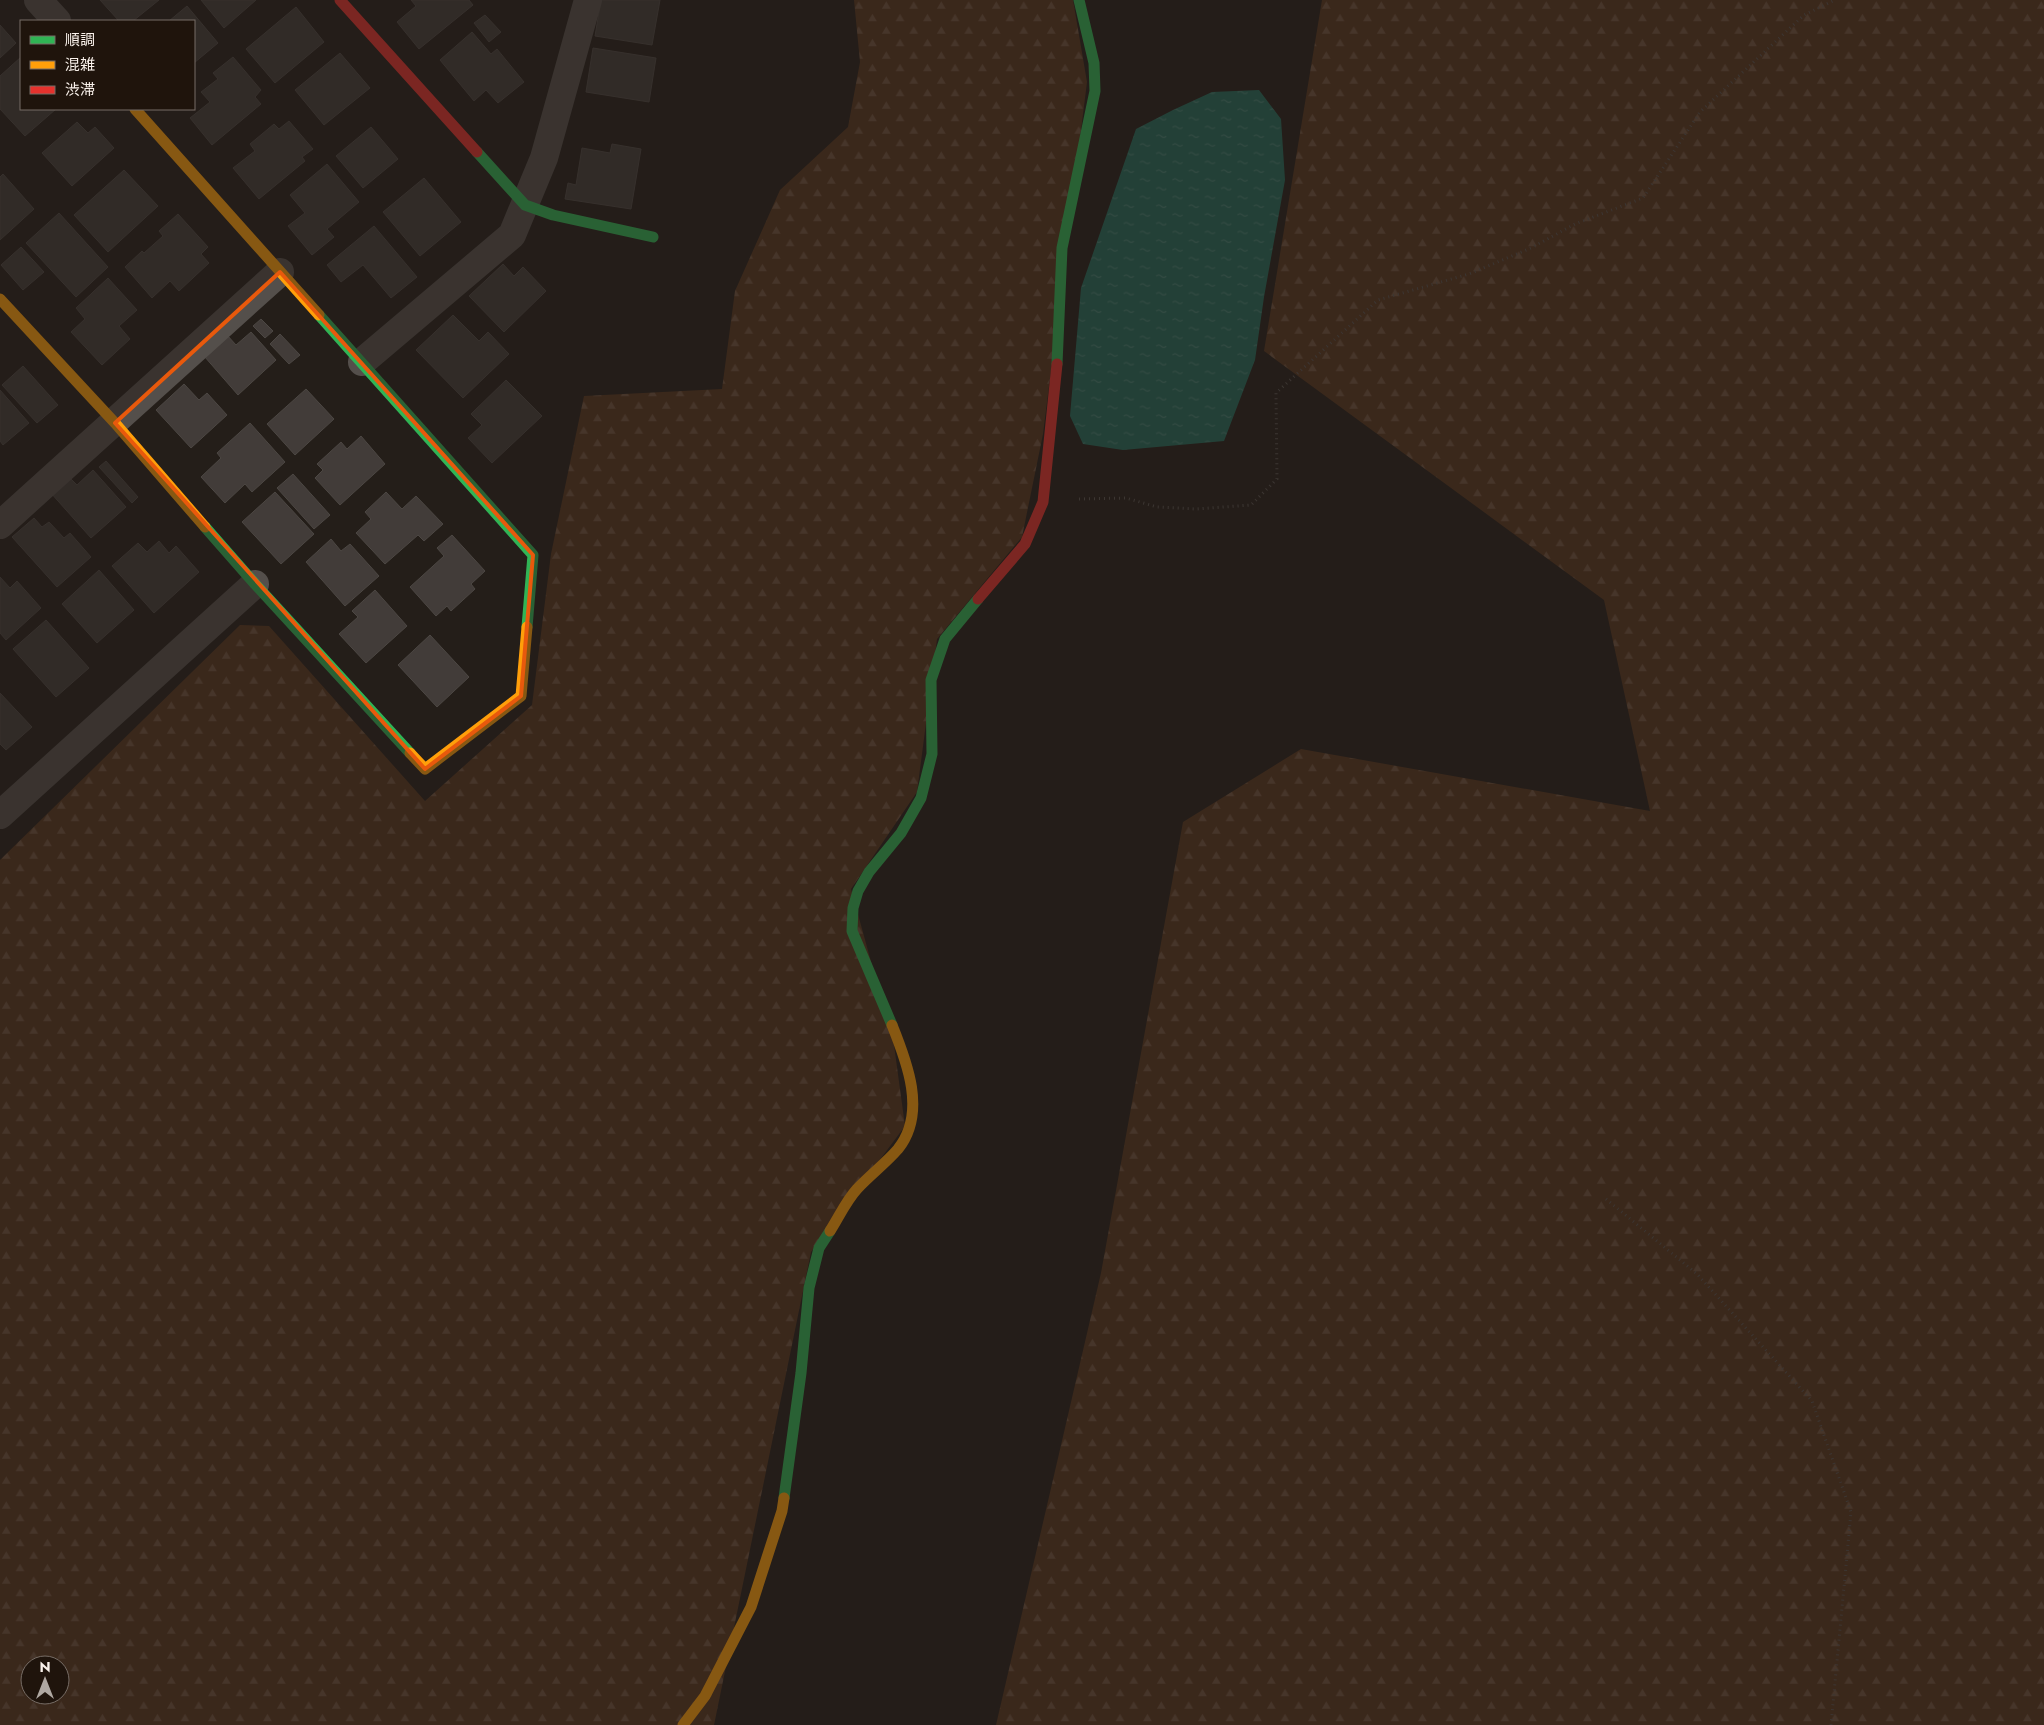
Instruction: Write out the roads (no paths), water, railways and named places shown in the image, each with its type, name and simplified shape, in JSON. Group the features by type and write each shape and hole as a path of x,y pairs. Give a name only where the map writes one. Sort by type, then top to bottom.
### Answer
{"street":[{"path":"38,0 56,20"},
{"path":"340,0 525,204 553,216 653,237"},
{"path":"362,362 512,235 544,158 588,0"},
{"path":"683,1725 705,1696 751,1607 782,1511 801,1372 809,1288 819,1248 856,1190 899,1148 912,1124 912,1090 905,1058 852,931 853,908 858,891 869,872 901,833 922,798 932,754 931,680 945,639 1025,544 1043,502 1056,380 1062,248 1095,91 1094,63 1079,0"},
{"path":"0,299 115,423 255,584 425,769 521,696 533,555 136,110"},
{"path":"0,524 115,423 280,272"},
{"path":"0,815 255,584"}],"water":[{"path":"1259,90 1281,119 1285,180 1255,360 1224,441 1123,450 1083,444 1070,416 1081,288 1136,129 1212,92"}]}
